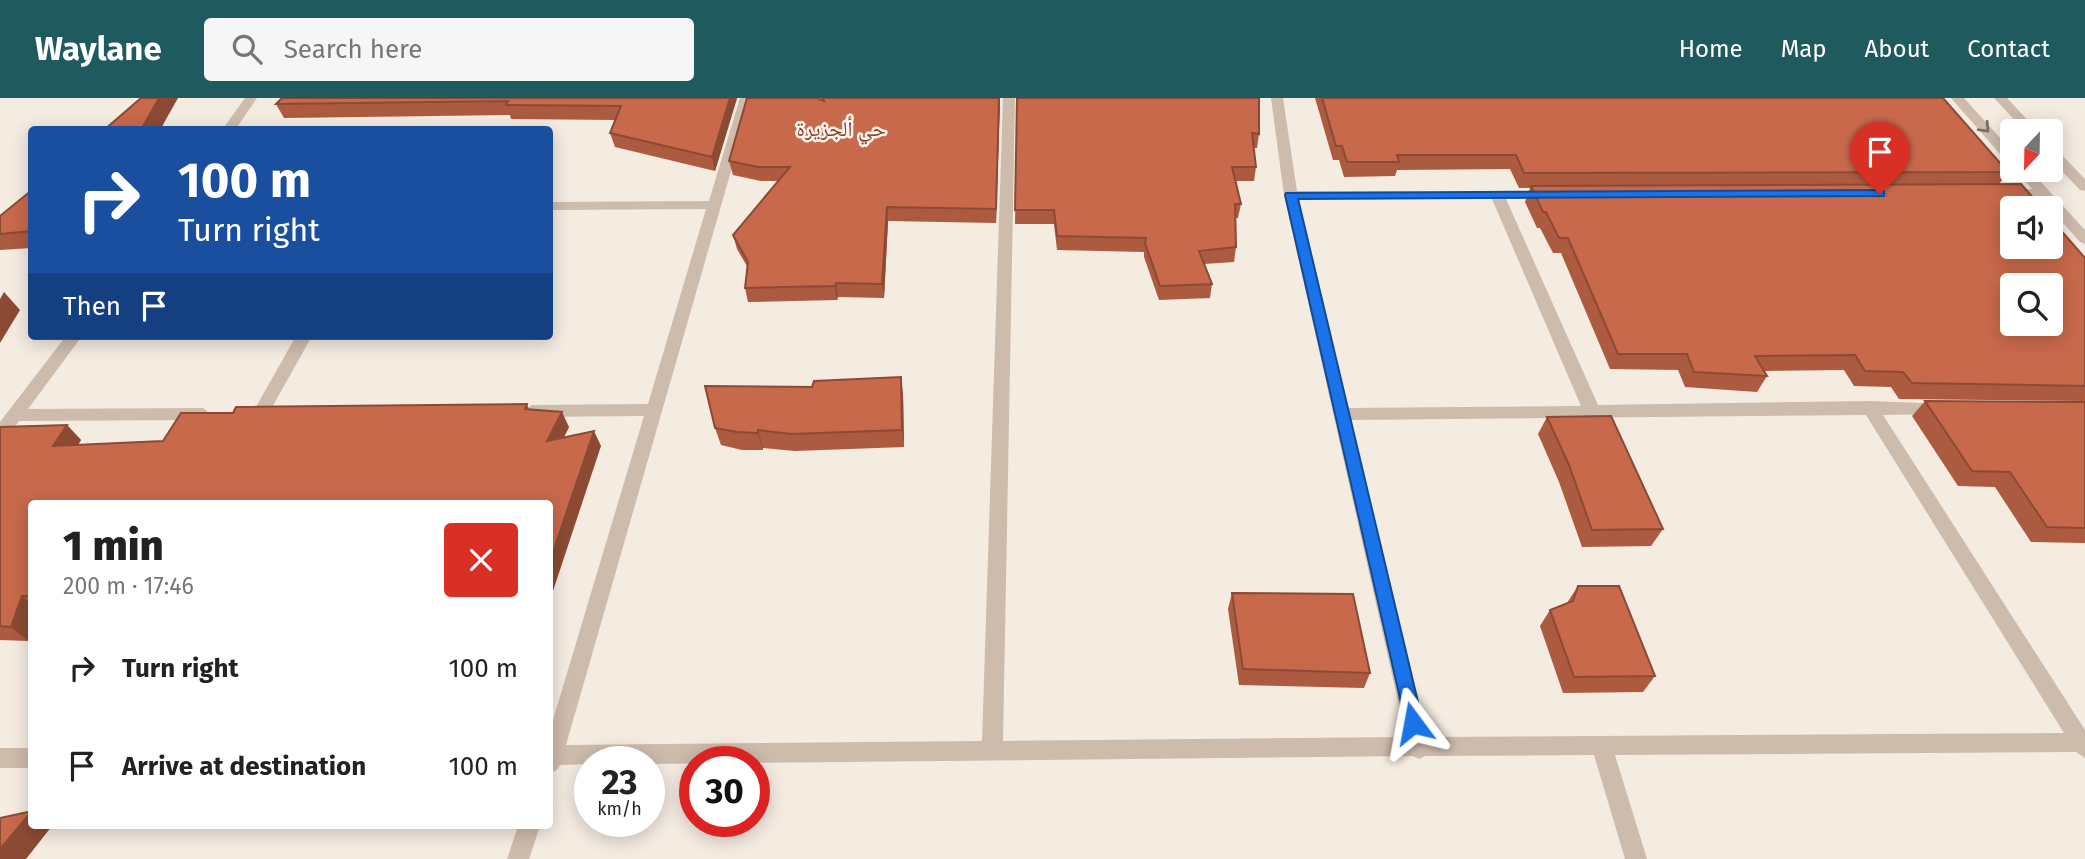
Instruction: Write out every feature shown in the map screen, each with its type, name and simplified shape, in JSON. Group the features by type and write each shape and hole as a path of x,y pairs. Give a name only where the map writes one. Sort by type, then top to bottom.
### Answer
{"street":[{"path":"231,126 251,98"},
{"path":"553,751 746,98"},
{"path":"992,751 1009,98"},
{"path":"1277,98 1291,195 1419,749"},
{"path":"1957,98 2000,146"},
{"path":"2000,98 2020,119"},
{"path":"2063,164 2085,187"},
{"path":"2033,182 2085,239"},
{"path":"1989,193 2044,193"},
{"path":"1291,195 1565,194"},
{"path":"1497,195 1592,411"},
{"path":"553,206 715,205"},
{"path":"0,435 71,340"},
{"path":"260,414 302,340"},
{"path":"1870,407 2083,745"},
{"path":"1342,414 1964,408"},
{"path":"518,411 654,410"},
{"path":"15,415 219,414"},
{"path":"553,758 992,751 1419,749 1601,744 2083,745"},
{"path":"1601,744 1636,859"},
{"path":"0,758 28,758"},
{"path":"518,859 528,829"}],"building":[{"path":"141,98 159,98 143,126 109,126"},
{"path":"282,98 730,98 712,157 610,133 621,106 506,105 508,101 276,104"},
{"path":"747,98 817,98 824,101 823,98 999,98 996,209 887,207 882,284 836,283 835,286 745,288 748,262 733,235 790,167 758,167 729,161"},
{"path":"1017,98 1259,98 1259,134 1252,133 1256,167 1232,167 1241,204 1235,204 1236,247 1199,251 1212,284 1160,286 1145,243 1146,238 1057,236 1054,210 1015,210"},
{"path":"1322,98 1943,98 2000,163 2000,172 1524,173 1516,155 1397,155 1399,162 1347,162 1342,146 1336,146"},
{"path":"2021,184 2032,196 2000,196 2000,259 2063,259 2063,233 2085,258 2085,386 1912,383 1903,372 1865,371 1855,355 1755,356 1767,376 1694,372 1687,354 1618,354 1568,238 1559,238 1546,212 1543,212 1531,186"},
{"path":"28,193 28,231 0,234 0,216"},
{"path":"901,377 902,430 791,434 758,430 758,433 737,432 715,428 705,386 812,387 814,381"},
{"path":"1925,401 2085,402 2085,528 2047,527 2010,472 1972,471"},
{"path":"527,404 525,409 562,412 547,441 594,431 553,552 553,500 28,500 28,596 22,596 11,627 0,626 0,427 67,425 53,446 163,441 181,413 233,413 236,407"},
{"path":"1611,416 1663,529 1592,530 1569,465 1547,417"},
{"path":"1578,586 1619,586 1655,676 1574,677 1550,610 1573,601"},
{"path":"1232,593 1353,594 1370,673 1243,669"},
{"path":"28,812 28,816 0,849 0,818"}],"district":[{"name":"حي ألجزيرة","path":"841,129"}],"route":[{"path":"1413,723 1291,195 1880,194"}]}
